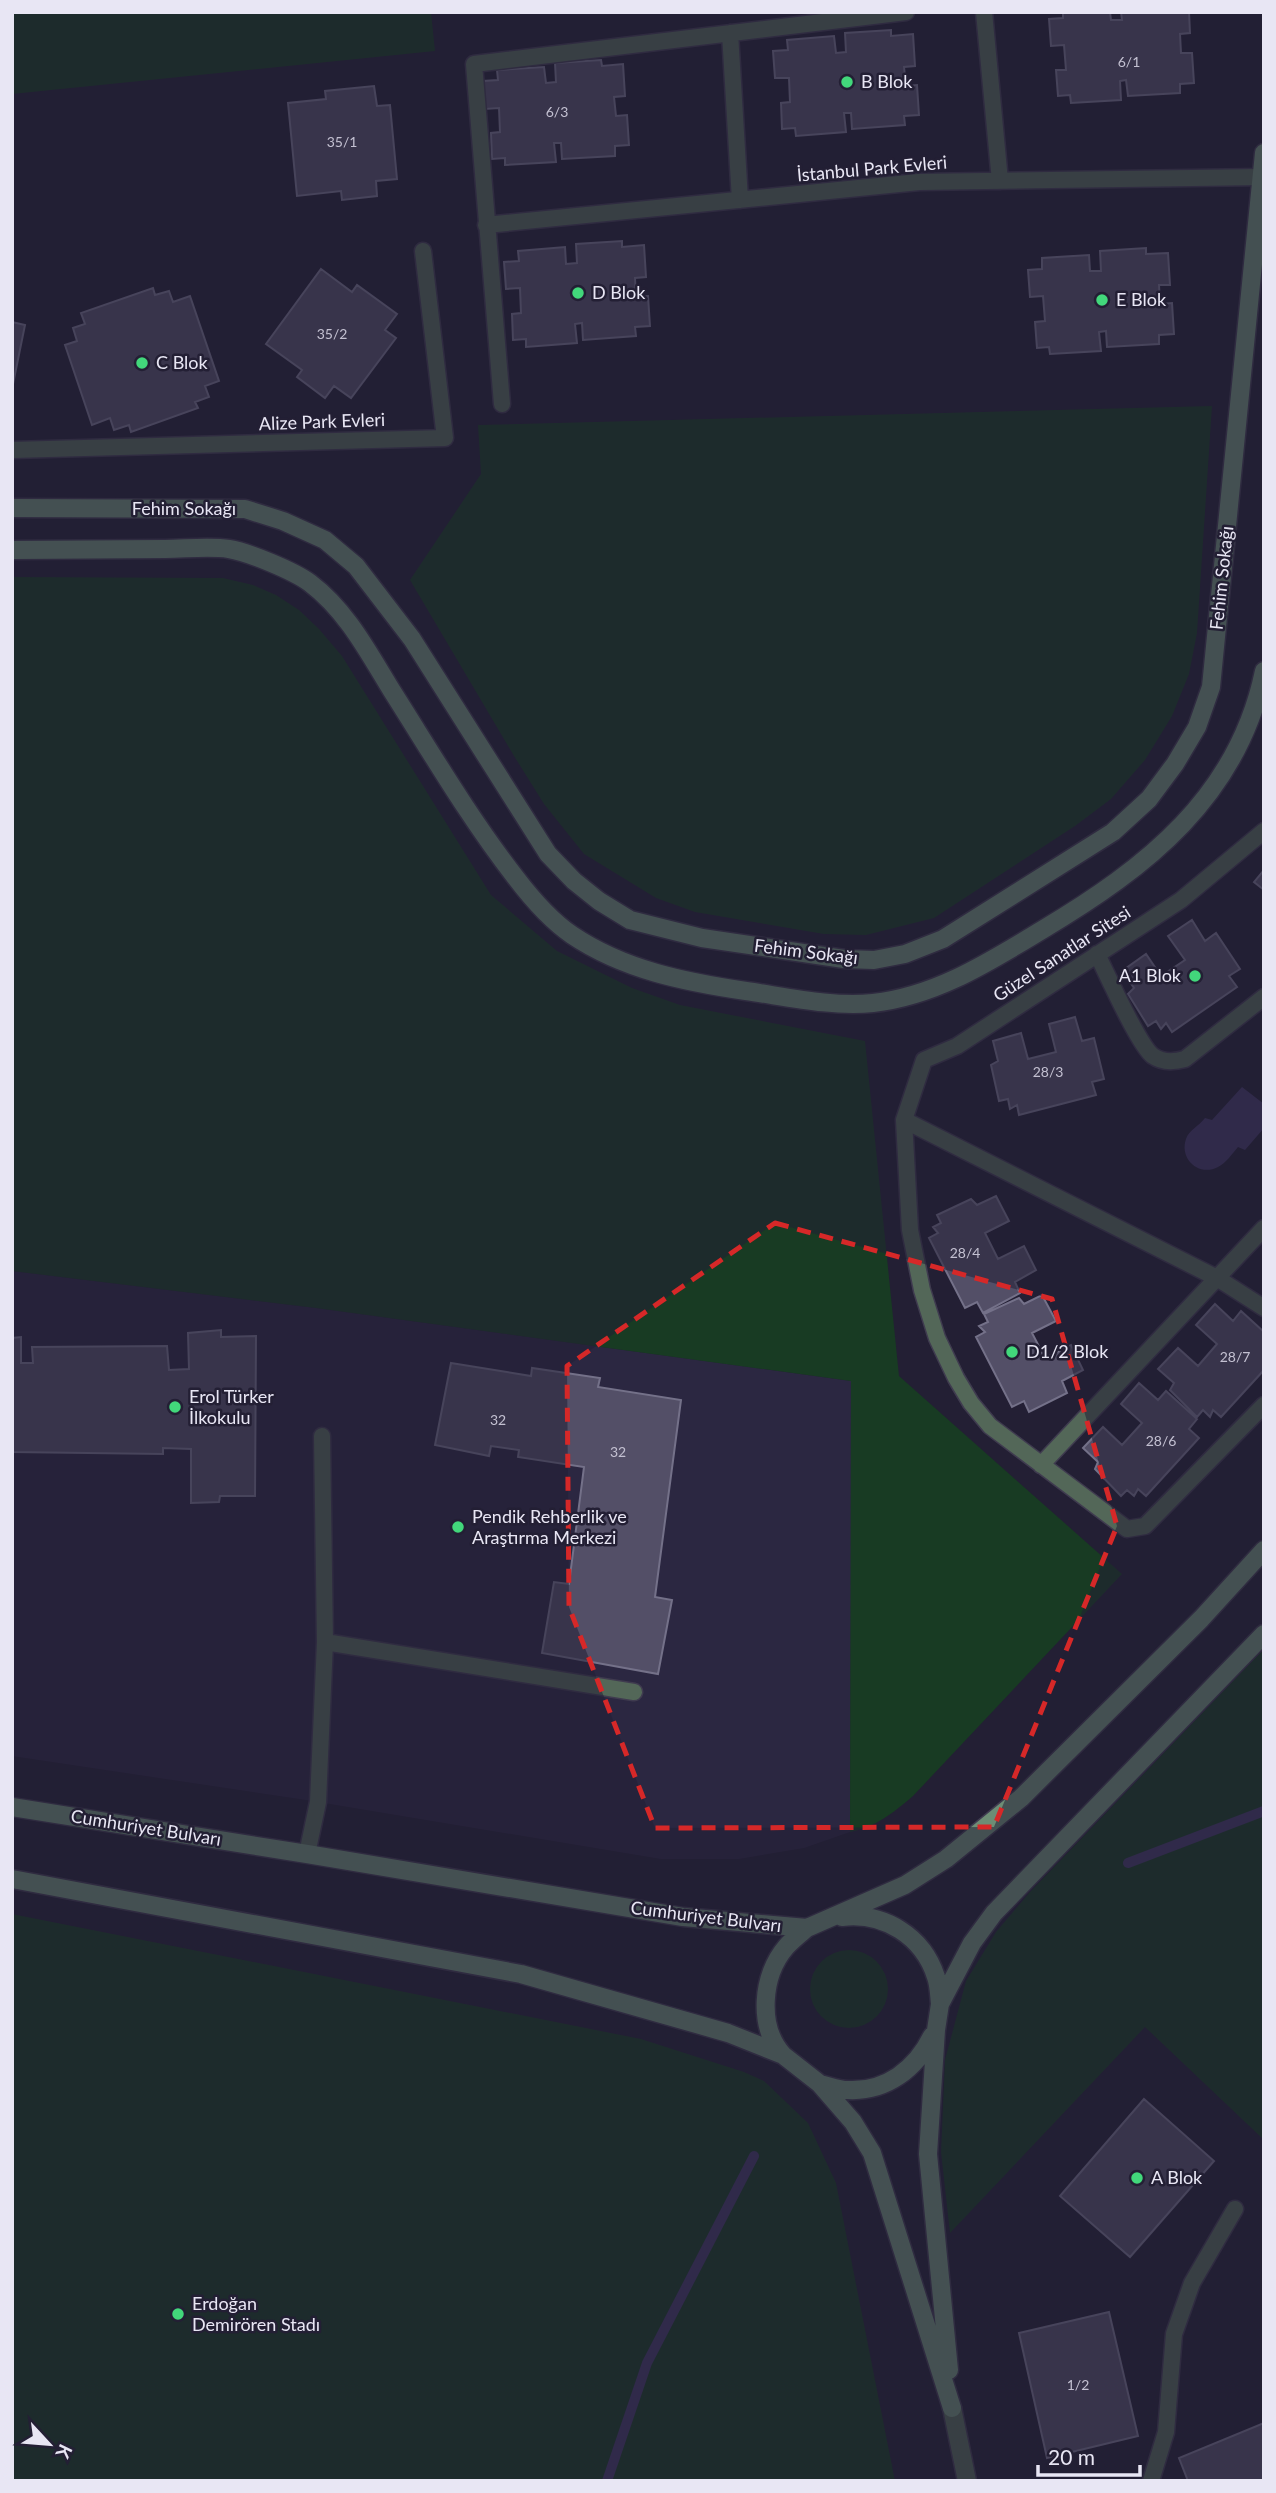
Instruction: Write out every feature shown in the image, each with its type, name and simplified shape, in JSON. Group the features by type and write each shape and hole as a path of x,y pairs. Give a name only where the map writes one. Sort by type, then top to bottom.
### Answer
{"street":[{"name":"Fehim Sokağı","path":"12,508 245,509 284,521 325,540 356,566 412,639 548,854 598,901 630,920 702,938 844,959 874,960 905,954 943,939 1113,832 1149,799 1175,764 1197,727 1211,687 1264,153"},
{"path":"12,550 230,549 271,564 308,582 343,613 491,846 537,905 570,934 647,971 692,983 826,1003 873,1003 951,982 1080,908 1145,861 1184,825 1218,782 1245,730 1260,691 1264,671"},
{"name":"Cumhuriyet Bulvarı","path":"12,1807 683,1917 807,1928 905,1885 946,1858 1021,1798 1201,1619 1264,1549"},
{"path":"940,2004 972,1943 994,1913 1264,1634"},
{"path":"12,1879 521,1974 728,2033 783,2054"},
{"path":"832,1918 858,1915 884,1921 908,1934 926,1954 937,1978 940,2004 928,2154 952,2408"},
{"path":"807,1928 786,1946 772,1969 765,1996 768,2023 778,2049 820,2084 853,2122 872,2153 952,2408 967,2481"},
{"path":"820,2084 848,2090 876,2087 902,2075 923,2055 936,2030"}],"lane":[{"path":"502,404 474,64 906,12"},
{"path":"984,12 1000,181"},
{"path":"730,33 740,200"},
{"name":"İstanbul Park Evleri","path":"486,225 919,182 1263,177"},
{"name":"Alize Park Evleri","path":"12,450 445,438 423,251"},
{"name":"Güzel Sanatlar Sitesi","path":"1264,831 1181,900 957,1046 924,1060 904,1120 910,1230 922,1290 937,1338 966,1394 990,1426 1127,1530 1145,1525 1264,1405"},
{"path":"1097,954 1146,1049 1161,1060 1173,1062 1185,1059 1264,997"},
{"path":"904,1120 1217,1278 1264,1308"},
{"path":"1041,1465 1264,1228"},
{"path":"307,1854 318,1802 325,1642 323,1436"},
{"path":"325,1642 634,1692"},
{"path":"1151,2481 1166,2432 1174,2334 1192,2283 1235,2209"}],"highlighted area":[{"path":"775,1223 1052,1299 1117,1526 994,1827 655,1828 569,1607 567,1366"}],"shaded area":[{"path":"1242,1087 1264,1104 1264,1128 1245,1150 1238,1147 1221,1165 1204,1170 1198,1168 1185,1153 1187,1136 1205,1118 1212,1120"},
{"path":"12,1271 316,1308 852,1381 850,1832 804,1848 739,1859 661,1859 306,1800 12,1756"}],"green space":[{"path":"12,12 431,12 435,51 12,94"},
{"path":"1212,406 1197,633 1189,674 1172,716 1145,760 1111,799 1075,826 934,918 866,935 824,934 695,912 656,898 584,854 544,804 410,580 481,474 478,425"},
{"path":"12,577 223,578 253,585 276,595 299,610 342,656 491,895 557,951 632,988 680,1005 865,1041 899,1376 1122,1574 913,1796 891,1814 868,1827 850,1832 851,1381 316,1308 12,1271"},
{"path":"1264,1649 1264,2140 1145,2027 950,2233 941,2152 945,2060 966,1981 996,1932 1030,1892"},
{"path":"12,1914 641,2039 764,2081 808,2123 836,2183 895,2481 12,2481"},
{"path":"849,1950 864,1953 877,1961 885,1974 888,1989 885,2004 877,2017 864,2025 849,2028 834,2025 821,2017 813,2004 810,1989 813,1974 821,1961 834,1953"}],"building":[{"path":"1063,12 1110,12 1111,20 1122,20 1121,12 1189,12 1190,33 1180,34 1181,53 1192,53 1194,83 1180,84 1180,93 1128,96 1126,80 1120,81 1121,100 1071,103 1070,95 1058,96 1056,70 1066,70 1064,45 1051,46 1049,19 1063,18"},
{"name":"B Blok","path":"891,30 891,36 913,34 915,66 904,67 906,86 917,85 919,115 904,116 905,125 852,129 851,113 844,113 846,132 796,136 795,128 782,129 781,103 790,102 789,78 775,78 773,51 788,50 787,40 834,36 836,53 846,52 845,33"},
{"path":"601,60 602,66 623,64 625,96 614,97 616,116 627,115 629,145 615,146 615,156 562,159 561,143 554,143 556,162 505,165 505,158 492,159 491,133 500,132 499,108 485,109 483,81 498,80 497,70 544,67 546,83 556,82 555,63"},
{"path":"374,86 377,106 390,105 397,179 376,181 377,196 342,200 341,191 297,196 288,103 326,99 325,91"},
{"name":"D Blok","path":"622,241 622,247 644,245 646,277 635,278 636,297 648,296 650,326 635,327 636,336 583,340 582,323 575,324 577,343 526,347 526,339 513,340 512,314 521,313 520,288 506,289 504,262 519,261 518,251 565,247 566,264 577,263 576,244"},
{"name":"E Blok","path":"1146,248 1146,254 1168,253 1170,285 1159,285 1160,304 1172,303 1174,334 1159,335 1159,344 1107,347 1106,331 1099,332 1101,351 1050,354 1049,347 1037,348 1035,322 1045,321 1043,296 1030,297 1028,270 1042,269 1042,258 1089,255 1090,271 1101,271 1100,251"},
{"path":"321,269 352,292 357,285 397,314 385,330 396,338 351,398 334,386 325,398 297,377 302,370 266,344"},
{"name":"C Blok","path":"153,288 155,295 169,291 173,302 190,296 219,381 205,386 209,397 195,402 198,408 131,432 129,425 114,430 110,418 92,425 65,345 77,341 73,328 85,324 81,313"},
{"path":"12,322 25,325 12,389"},
{"path":"1264,870 1264,890 1254,882"},
{"name":"A1 Blok","path":"1192,920 1205,941 1216,933 1240,969 1229,976 1237,987 1172,1032 1166,1023 1161,1029 1156,1021 1148,1026 1128,994 1134,988 1122,971 1146,954 1161,976 1185,960 1168,936"},
{"path":"1075,1017 1082,1041 1094,1038 1104,1079 1092,1082 1096,1095 1019,1115 1017,1105 1010,1109 1008,1099 999,1101 991,1065 998,1061 993,1041 1021,1033 1028,1059 1056,1052 1049,1024"},
{"path":"996,1196 1009,1221 985,1233 998,1259 1024,1246 1036,1270 1015,1282 1020,1293 983,1313 977,1302 965,1308 929,1238 938,1233 933,1227 941,1223 937,1215 971,1199 977,1205"},
{"name":"D1/2 Blok","path":"1042,1295 1056,1321 1032,1333 1045,1358 1071,1345 1083,1370 1062,1381 1067,1393 1029,1412 1024,1401 1012,1407 976,1337 985,1332 979,1326 988,1322 984,1314 1019,1298 1024,1304"},
{"path":"1215,1304 1233,1321 1241,1311 1264,1332 1264,1370 1221,1417 1213,1410 1210,1417 1203,1410 1197,1417 1170,1390 1174,1383 1158,1369 1178,1348 1198,1366 1217,1344 1196,1325"},
{"path":"221,1330 221,1337 256,1336 255,1496 220,1496 219,1502 191,1503 191,1449 163,1448 163,1454 12,1452 12,1338 21,1337 21,1363 33,1363 32,1347 167,1346 169,1370 189,1369 188,1333"},
{"path":"451,1363 531,1376 532,1368 600,1378 598,1387 681,1400 655,1597 672,1600 658,1674 542,1653 554,1582 569,1584 584,1467 518,1457 519,1450 491,1446 489,1456 435,1445"},
{"path":"1139,1383 1158,1400 1166,1391 1197,1419 1189,1429 1199,1438 1146,1496 1138,1489 1134,1496 1127,1490 1121,1496 1095,1469 1098,1462 1083,1448 1103,1427 1122,1445 1142,1423 1121,1404"},
{"name":"A Blok","path":"1144,2099 1214,2161 1130,2257 1060,2196"},
{"path":"1109,2312 1138,2436 1047,2458 1019,2333"},
{"path":"1264,2423 1264,2481 1188,2481 1179,2458"}],"waterway":[{"path":"1128,1863 1264,1811"},
{"path":"607,2481 647,2363 754,2156"}],"place":[{"name":"B Blok","path":"847,82"},
{"name":"D Blok","path":"578,293"},
{"name":"E Blok","path":"1102,300"},
{"name":"C Blok","path":"142,363"},
{"name":"A1 Blok","path":"1195,976"},
{"name":"D1/2 Blok","path":"1012,1352"},
{"name":"Erol Türker İlkokulu","path":"175,1407"},
{"name":"Pendik Rehberlik ve Araştırma Merkezi","path":"458,1527"},
{"name":"A Blok","path":"1137,2178"},
{"name":"Erdoğan Demirören Stadı","path":"178,2314"}]}
